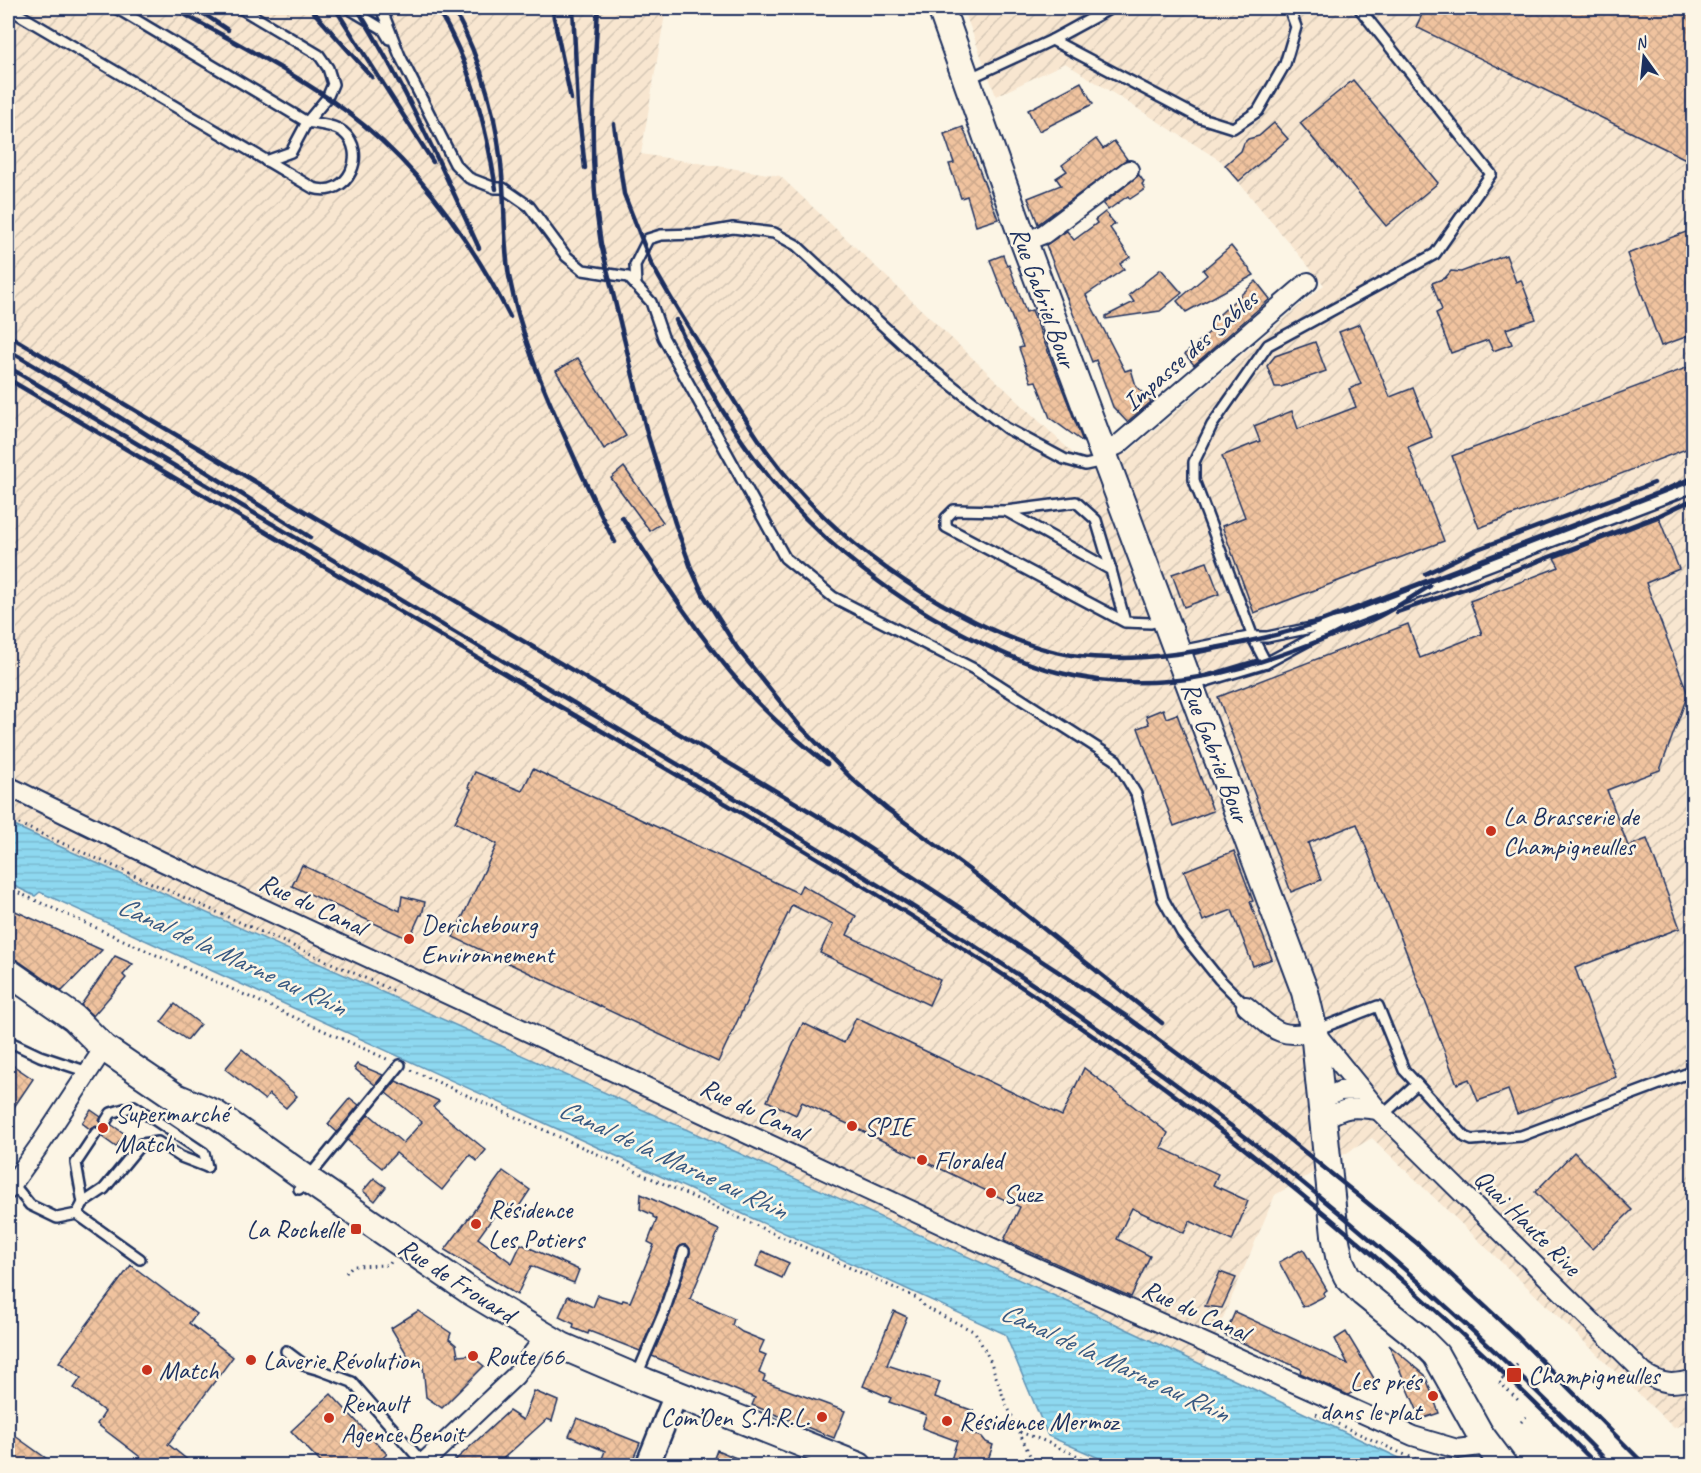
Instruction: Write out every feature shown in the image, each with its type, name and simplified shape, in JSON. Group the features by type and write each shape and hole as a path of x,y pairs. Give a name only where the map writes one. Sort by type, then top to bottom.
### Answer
{"main road":[{"name":"Rue Gabriel Bour","path":"941,8 1024,242 1298,971 1314,1031 1337,1252 1342,1267 1363,1293 1420,1339 1436,1355 1472,1420 1504,1466"},
{"name":"Rue de Frouard","path":"8,972 74,1018 104,1048"},
{"name":"Rue de Frouard","path":"8,991 65,1031 104,1048 176,1097 206,1128 303,1184 470,1291 542,1341 555,1356 859,1466"},
{"name":"Rue de Frouard","path":"303,1184 356,1229 462,1301 542,1341 562,1346 636,1378 674,1399 824,1466"}],"street":[{"path":"1024,242 1044,234 1129,170"},
{"name":"Impasse des Sables","path":"1104,457 1308,282"},
{"name":"Rue du Canal","path":"8,786 171,866 966,1236 1413,1436 1458,1449 1488,1445"},
{"path":"1246,1006 1279,1033 1295,1036 1314,1031"},
{"name":"Quai Haute Rive","path":"1314,1031 1380,1112 1644,1373 1660,1382 1675,1384 1694,1379"},
{"path":"10,1187 104,1048"},
{"path":"1323,1109 1340,1091 1361,1090"},
{"path":"1323,1109 1350,1107 1380,1112"},
{"path":"422,1464 515,1376 542,1341"},
{"path":"647,1466 674,1399"}],"lane":[{"path":"8,8 313,188 323,191 341,186 351,175 354,159 348,137 341,130 307,122 116,8"},
{"path":"240,8 319,55 328,68 333,84 327,98 307,122 291,152 266,161"},
{"path":"348,8 383,29 400,56 455,164 469,178 495,188 503,188 529,206 566,256 583,270 628,277 651,302 663,337 785,558 832,597 974,669 1116,760 1136,794 1163,899 1182,933 1219,979 1246,1006"},
{"path":"381,8 400,56"},
{"path":"966,80 1052,40 1111,8"},
{"path":"1052,40 1198,117 1233,128 1258,111 1286,64 1296,27 1289,8"},
{"path":"1266,663 1253,637 1194,480 1194,462 1212,425 1268,345 1435,254 1491,174 1359,8"},
{"path":"636,285 635,265 648,239 661,235 698,234 733,228 774,233 796,245 920,360 1006,428 1064,459 1085,465 1104,457"},
{"path":"1190,686 1266,663 1345,621 1694,487"},
{"path":"1125,622 1096,520 1076,502 1006,511 954,510 946,518 946,527 1125,622 1151,623 1166,620"},
{"path":"1006,511 1111,570"},
{"path":"1178,652 1345,621"},
{"path":"1314,1031 1378,1006 1404,1070 1465,1137 1472,1140 1521,1136 1694,1071"},
{"path":"8,1041 39,1056 88,1072"},
{"path":"303,1184 400,1065"},
{"path":"1380,1112 1417,1084"},
{"path":"77,1214 83,1203 104,1189 141,1144 158,1142 181,1157 207,1167 204,1154 134,1106 111,1113 106,1120"},
{"path":"83,1203 76,1163 96,1133"},
{"path":"10,1187 30,1204 57,1218 77,1214 140,1259"},
{"path":"636,1378 664,1312 684,1251"},
{"path":"286,1351 306,1366 352,1382 422,1464"}],"path":[{"path":"8,819 149,883"},
{"path":"8,888 917,1298 925,1307 975,1332 990,1360 1004,1400 1033,1462"},
{"path":"346,1273 352,1266 389,1265 396,1254"},
{"path":"1518,1364 1499,1382 1518,1400"},
{"path":"1521,1422 1526,1417"},
{"path":"1020,1432 1101,1466"}],"shaded area":[{"path":"8,8 666,8 641,154 780,176 1077,457 1127,453 1324,285 1221,161 1065,63 996,96 963,8 1693,8 1693,1421 1674,1428 1372,1138 1275,1195 1203,1365 8,823"}],"water":[{"name":"Canal de la Marne au Rhin","path":"8,823 1086,1310 1414,1465 1115,1465 1048,1436 1005,1334 40,892 35,896 8,883"}],"building":[{"path":"1425,8 1694,8 1694,163 1416,27"},
{"path":"1353,80 1438,183 1386,226 1300,123"},
{"path":"1081,82 1093,104 1039,131 1028,110"},
{"path":"1274,123 1288,139 1239,181 1225,165 1241,151 1248,139 1259,136"},
{"path":"963,127 998,219 976,226 967,196 961,198 949,164 954,163 944,134"},
{"path":"1096,139 1103,149 1114,141 1127,159 1038,224 1028,198 1061,185 1056,178 1067,171 1062,165"},
{"path":"1139,175 1144,182 1142,184 1145,189 1130,199 1128,196 1108,210 1103,204"},
{"path":"1105,212 1115,224 1110,228 1130,257 1120,264 1124,269 1086,295 1125,371 1131,369 1136,386 1151,402 1127,422 1113,407 1096,360 1092,362 1046,245 1067,231 1074,240 1097,223 1095,220"},
{"path":"1694,229 1694,334 1661,346 1627,254"},
{"path":"1231,246 1254,275 1186,312 1177,301 1207,275 1203,270"},
{"path":"1003,255 1007,266 1009,265 1026,312 1032,310 1083,442 1050,418 1036,381 1031,382 1019,348 1023,347 990,260"},
{"path":"1506,255 1516,282 1521,280 1536,319 1506,329 1512,344 1493,351 1488,340 1451,353 1436,313 1442,310 1432,283 1445,278 1451,271 1461,272"},
{"path":"1161,269 1182,293 1160,311 1106,319 1106,316 1134,302 1129,295"},
{"path":"1256,281 1270,299 1194,365 1185,354 1214,328 1210,323"},
{"path":"1360,324 1390,397 1413,388 1432,437 1408,447 1444,541 1254,613 1222,526 1245,517 1222,456 1260,441 1254,426 1292,411 1298,429 1356,407 1349,389 1361,384 1339,332"},
{"path":"1315,342 1326,371 1275,387 1267,366 1275,356"},
{"path":"578,358 626,436 604,449 556,371"},
{"path":"1694,365 1694,446 1479,528 1452,456"},
{"path":"624,467 663,522 650,531 611,478"},
{"name":"La Brasserie de Champigneulles","path":"1659,518 1679,569 1646,583 1688,694 1660,770 1607,790 1628,846 1647,839 1680,928 1575,968 1616,1077 1517,1114 1508,1090 1478,1101 1469,1079 1457,1084 1357,824 1308,843 1321,880 1291,892 1218,697 1408,624 1420,658 1482,634 1470,601 1559,567 1554,558"},
{"path":"1207,562 1219,594 1184,607 1172,574"},
{"path":"1163,709 1166,718 1177,714 1213,811 1174,826 1138,728 1149,724 1146,716"},
{"path":"533,769 798,893 802,885 856,916 847,935 940,980 929,1005 820,953 833,925 792,905 718,1062 453,937 497,844 455,822 471,789 468,787 475,772 522,791"},
{"path":"1234,851 1253,901 1250,902 1272,959 1253,966 1232,910 1203,921 1184,871"},
{"path":"302,865 400,911 402,896 425,902 422,915 409,939 292,886"},
{"path":"13,910 102,950 62,991 17,960 8,957 8,924"},
{"path":"115,956 133,964 123,975 126,978 93,1016 81,1005"},
{"path":"175,1004 200,1024 187,1040 161,1022"},
{"path":"856,1018 1062,1116 1084,1068 1168,1133 1161,1148 1218,1174 1213,1185 1248,1201 1232,1241 1190,1221 1184,1233 1132,1208 1117,1239 1150,1256 1131,1297 1004,1240 1020,1207 802,1102 796,1115 767,1101 803,1023 844,1043"},
{"path":"242,1049 297,1096 286,1108 269,1094 265,1100 225,1069"},
{"path":"8,1062 33,1079 8,1116"},
{"path":"357,1064 383,1075 375,1085 354,1068"},
{"path":"396,1081 439,1101 433,1107 486,1150 477,1161 470,1155 442,1190 396,1153 382,1168 347,1140 369,1114 403,1143 422,1122 386,1093"},
{"path":"350,1098 359,1105 337,1132 328,1124"},
{"name":"Supermarché Match","path":"91,1110 101,1117 99,1121 102,1126 106,1128 112,1125 125,1134 116,1147 102,1137 103,1133 100,1128 96,1126 90,1129 82,1123"},
{"path":"1574,1152 1632,1210 1592,1249 1535,1192"},
{"name":"Résidence Les Potiers","path":"503,1171 530,1190 516,1211 504,1202 478,1238 512,1263 521,1244 579,1270 574,1283 531,1266 517,1295 445,1250"},
{"path":"374,1178 386,1187 375,1201 363,1191"},
{"path":"641,1194 719,1230 690,1299 734,1319 732,1325 764,1341 759,1352 766,1355 759,1373 765,1376 763,1381 845,1411 834,1438 752,1405 755,1398 652,1356 670,1315 690,1253 687,1245 682,1245 678,1249 658,1310 640,1351 589,1331 588,1334 573,1328 574,1324 559,1317 568,1296 593,1307 598,1295 630,1302 654,1245 648,1242 657,1219 640,1209"},
{"path":"1303,1249 1327,1290 1323,1293 1325,1296 1303,1307 1279,1262"},
{"path":"762,1251 789,1263 782,1278 756,1266"},
{"name":"Match","path":"131,1265 196,1314 189,1323 233,1357 168,1444 195,1466 152,1466 97,1424 105,1412 74,1388 81,1378 59,1362"},
{"path":"1220,1272 1236,1278 1222,1308 1205,1306"},
{"path":"418,1311 451,1333 449,1339 456,1345 458,1356 470,1355 484,1366 442,1408 426,1397 423,1365 414,1366 391,1328"},
{"name":"Résidence Mermoz","path":"894,1311 907,1317 887,1365 940,1382 935,1397 974,1411 968,1433 982,1437 993,1445 986,1466 949,1466 957,1441 922,1428 926,1415 889,1402 891,1398 863,1386"},
{"path":"1235,1312 1348,1364 1335,1339 1346,1332 1375,1380 1348,1395 1300,1373 1301,1369 1225,1335"},
{"path":"1389,1345 1425,1375 1439,1413 1421,1419"},
{"path":"534,1391 558,1401 552,1421 547,1419 495,1466 449,1466 509,1411 523,1420"},
{"name":"Renault Agence Benoit","path":"331,1394 387,1454 374,1466 324,1466 291,1431"},
{"path":"577,1418 640,1443 630,1466 599,1466 605,1451 569,1436"},
{"path":"8,1431 57,1466 8,1466"},
{"path":"717,1450 753,1465 753,1466 711,1466"}],"railway":[{"path":"173,8 325,96 372,132 396,154 440,204 459,231 510,317"},
{"path":"195,8 228,30"},
{"path":"310,8 372,77"},
{"path":"335,8 433,162"},
{"path":"357,8 407,96 479,248"},
{"path":"437,8 468,73 482,119 496,189"},
{"path":"453,8 481,72 498,139 507,265 520,321 551,406 615,542"},
{"path":"552,8 571,99"},
{"path":"573,8 578,107 585,168"},
{"path":"598,8 593,97 593,155 601,244 647,433 675,523 703,594 737,648 799,725 851,778 887,809 971,871 1162,1023"},
{"path":"614,124 624,194 653,268"},
{"path":"650,261 680,314 759,440 784,474 824,517 868,555 916,589 942,604 1004,635 1037,647 1071,655 1109,658 1146,657 1201,650 1280,634 1316,623 1694,477"},
{"path":"676,320 699,370 755,459 788,499 824,536 863,570 907,601 954,629 1006,655 1083,678 1139,682 1188,679 1260,662 1354,628 1385,613 1430,586"},
{"path":"8,335 838,828 1129,1018 1242,1101 1418,1244 1518,1337 1646,1466"},
{"path":"8,350 310,537"},
{"path":"8,367 820,849 972,944 1120,1044 1248,1139 1357,1227 1461,1320 1612,1466"},
{"path":"8,379 789,841 912,916 1032,994 1108,1046 1182,1101 1327,1215 1465,1337 1598,1466"},
{"path":"1425,574 1475,550 1654,483"},
{"path":"1397,612 1489,580 1660,515 1694,499"},
{"path":"622,517 680,605 728,669 774,719 827,764"}],"place":[{"name":"La Brasserie de Champigneulles","path":"1491,831"},
{"name":"Derichebourg Environnement","path":"409,939"},
{"name":"SPIE","path":"852,1126"},
{"name":"Supermarché Match","path":"103,1128"},
{"name":"Floraled","path":"922,1160"},
{"name":"Suez","path":"991,1193"},
{"name":"Résidence Les Potiers","path":"476,1224"},
{"name":"La Rochelle","path":"356,1229"},
{"name":"Route 66","path":"473,1356"},
{"name":"Laverie Révolution","path":"251,1360"},
{"name":"Match","path":"147,1370"},
{"name":"Champigneulles","path":"1514,1375"},
{"name":"Les prés dans le plat","path":"1433,1396"},
{"name":"Com’Oen S.A.R.L.","path":"822,1417"},
{"name":"Renault Agence Benoit","path":"329,1418"},
{"name":"Résidence Mermoz","path":"947,1421"}]}
